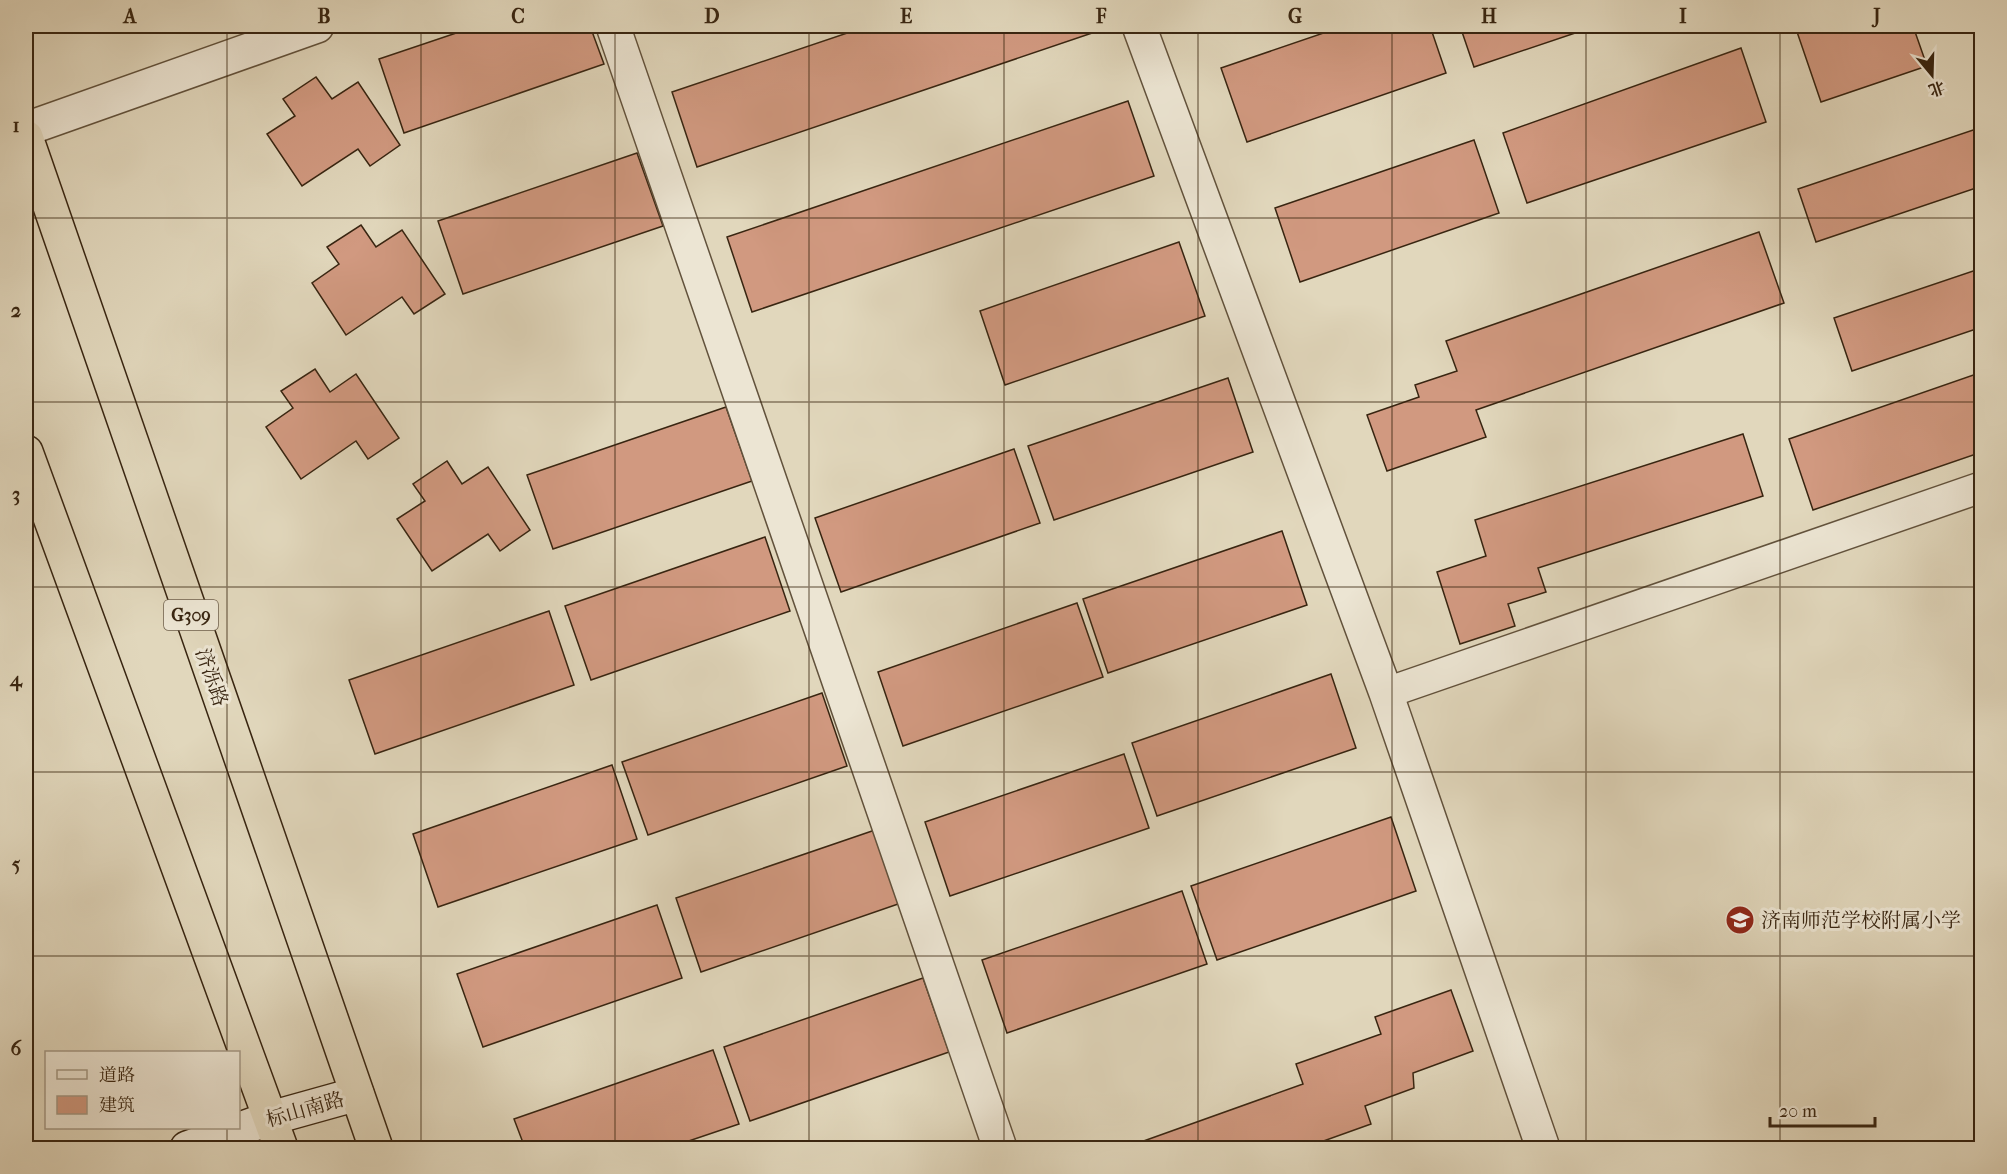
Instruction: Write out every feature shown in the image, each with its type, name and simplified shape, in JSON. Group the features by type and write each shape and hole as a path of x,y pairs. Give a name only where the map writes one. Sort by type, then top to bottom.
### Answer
{"highway":[{"name":"济泺路","path":"26,137 376,1149"},
{"path":"26,452 281,1149"}],"street":[{"path":"26,129 317,26"},
{"path":"613,26 1000,1149"},
{"path":"1139,26 1386,693 1543,1149"},
{"path":"1386,693 1982,487"},
{"name":"标山南路","path":"187,1149 271,1118 357,1094"}],"building":[{"path":"477,26 590,26 604,64 404,133 379,59"},
{"path":"868,26 1096,26 1098,31 697,167 672,92"},
{"path":"1344,26 1430,26 1446,73 1247,142 1221,68"},
{"path":"1460,26 1596,26 1474,67"},
{"path":"1795,26 1913,26 1927,66 1821,102"},
{"path":"1741,48 1766,122 1527,203 1503,133"},
{"path":"316,77 332,99 358,82 400,145 370,166 358,149 302,186 267,134 295,116 283,99"},
{"path":"1128,101 1154,176 752,312 727,237"},
{"path":"1982,127 1982,186 1816,242 1798,189"},
{"path":"1474,140 1499,213 1300,282 1275,208"},
{"path":"637,153 663,226 463,294 438,221"},
{"path":"361,225 376,247 402,230 445,294 414,314 402,297 346,335 312,283 339,264 327,247"},
{"path":"1759,232 1784,303 1476,410 1486,437 1387,471 1367,415 1419,397 1415,385 1457,371 1446,341"},
{"path":"1179,242 1205,316 1005,385 980,311"},
{"path":"1982,268 1982,327 1852,371 1834,318"},
{"path":"315,369 330,392 356,374 399,438 368,459 356,441 301,479 266,427 293,408 281,391"},
{"path":"1982,372 1982,452 1813,510 1789,439"},
{"path":"1228,378 1253,452 1054,520 1028,446"},
{"path":"726,407 752,481 553,549 527,475"},
{"path":"1743,434 1763,496 1538,568 1546,592 1508,604 1515,626 1460,644 1437,572 1486,556 1475,520"},
{"path":"1014,449 1040,523 841,592 815,518"},
{"path":"447,461 462,484 488,467 530,530 500,551 488,534 432,571 397,519 425,501 413,484"},
{"path":"1282,531 1307,605 1108,673 1083,599"},
{"path":"765,537 790,611 591,680 565,606"},
{"path":"1077,603 1103,677 903,746 878,672"},
{"path":"549,611 574,685 375,754 349,680"},
{"path":"1331,674 1356,748 1157,816 1132,743"},
{"path":"822,693 847,766 648,835 622,762"},
{"path":"1124,754 1149,828 950,896 925,822"},
{"path":"612,765 637,839 438,907 413,834"},
{"path":"1391,817 1416,891 1217,960 1191,886"},
{"path":"875,830 901,903 701,972 676,898"},
{"path":"1182,891 1207,964 1007,1033 982,960"},
{"path":"657,905 682,978 483,1047 457,974"},
{"path":"923,978 949,1052 750,1121 724,1047"},
{"path":"1451,990 1473,1051 1413,1073 1414,1088 1365,1106 1371,1124 1304,1148 1124,1148 1303,1084 1296,1064 1381,1034 1375,1017"},
{"path":"713,1050 739,1124 668,1148 525,1148 514,1119"}],"place":[{"name":"济南师范学校附属小学","path":"1740,920"}]}
